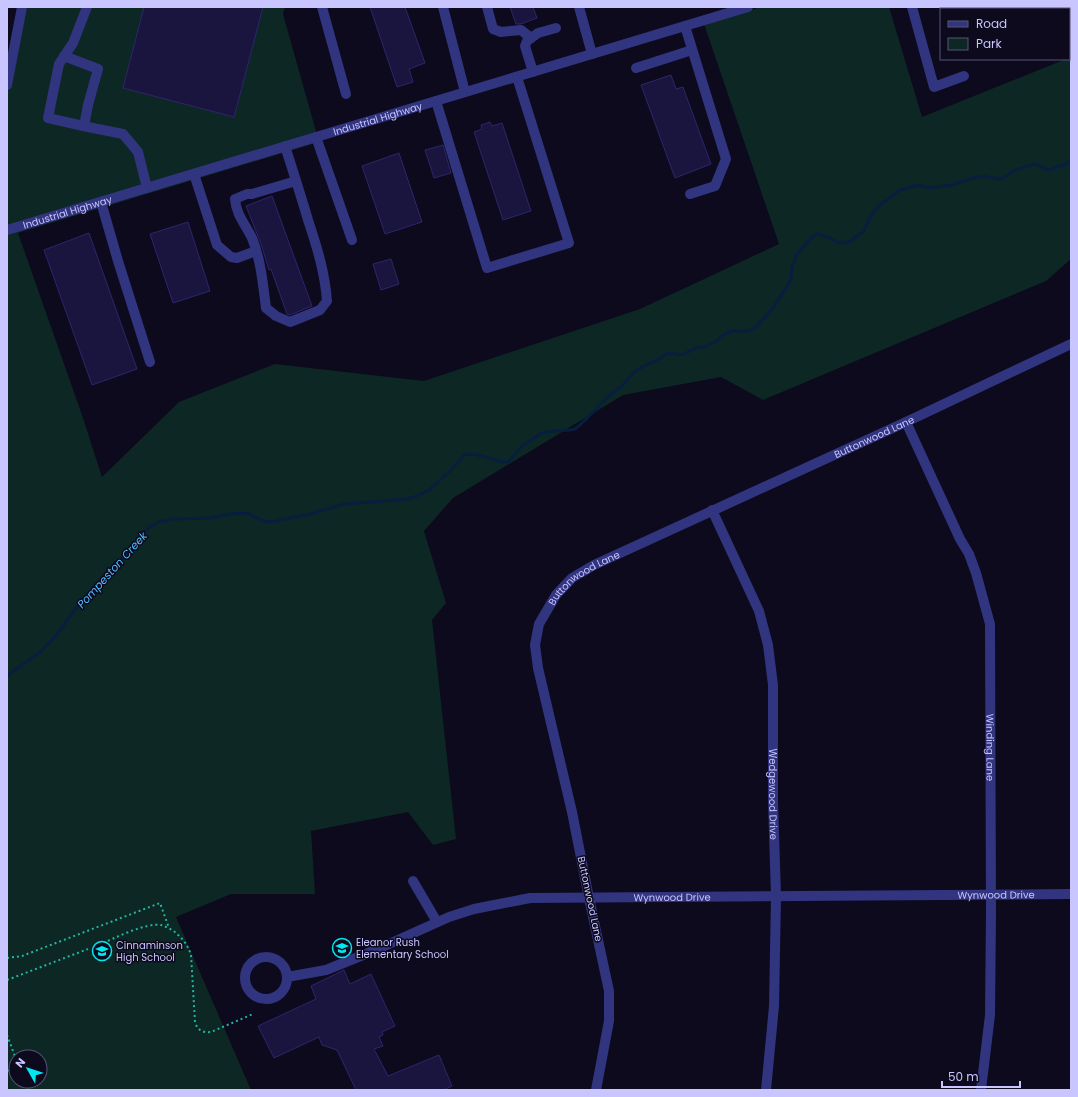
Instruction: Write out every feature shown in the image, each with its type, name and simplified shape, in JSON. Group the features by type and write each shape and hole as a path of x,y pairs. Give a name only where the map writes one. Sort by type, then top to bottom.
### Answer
{"street":[{"path":"7,86 22,7"},
{"path":"87,7 72,43 59,64 48,118 123,134 138,152 147,188"},
{"path":"322,7 346,94"},
{"path":"443,7 465,92"},
{"path":"487,7 493,29 501,32 521,30 531,38"},
{"path":"579,7 592,54"},
{"name":"Industrial Highway","path":"7,230 748,7"},
{"path":"912,7 934,87 964,76"},
{"path":"685,26 726,159 715,186 690,194"},
{"path":"533,72 526,46 527,41 538,34 556,28"},
{"path":"636,68 692,50"},
{"path":"64,56 98,69 84,126"},
{"path":"436,101 487,268 569,243 517,77"},
{"path":"316,137 352,240"},
{"path":"285,146 320,256 326,285 327,301 320,310 290,322 276,316 266,308 256,251 252,238 239,216 235,199 247,194 252,194 296,181"},
{"path":"194,174 217,245 231,257 237,258 256,251"},
{"path":"101,202 150,362"},
{"name":"Buttonwood Lane","path":"596,1090 610,1021 609,991 572,812 538,668 535,645 539,624 556,595 572,578 594,564 906,422 1071,344"},
{"name":"Winding Lane","path":"906,422 960,539 969,554 990,624 990,1015 981,1090"},
{"name":"Wedgewood Drive","path":"712,510 759,611 768,645 773,685 773,801 776,896 774,1006 766,1090"},
{"path":"413,881 437,922"},
{"name":"Wynwood Drive","path":"287,977 326,970 378,949 449,917 474,909 530,898 1071,894"},
{"path":"264,956 278,960 283,965 287,977 283,990 278,995 264,999 251,993 247,988 245,981 247,967 258,958 264,956"}],"path":[{"path":"7,958 22,956 160,903 168,928"},
{"path":"99,945 149,926 159,925 168,928 184,940 190,952 195,1022 198,1028 203,1032 211,1032 253,1014"},
{"path":"7,980 88,949"},
{"path":"7,1035 12,1049"}],"green space":[{"path":"18,7 285,7 283,14 319,142 18,233 82,415 102,477 179,402 275,364 424,381 640,309 779,244 704,24 761,7 889,7 922,117 1064,60 1070,60 1071,57 1071,259 1046,281 763,400 721,377 623,395 453,498 424,531 446,603 432,620 456,839 433,845 408,812 311,831 315,894 231,894 176,917 251,1090 7,1090 7,72"}],"building":[{"path":"144,7 263,7 234,117 123,88"},
{"path":"370,7 405,7 425,63 409,69 413,82 397,87"},
{"path":"510,7 533,7 537,18 521,24 516,24"},
{"path":"671,75 676,89 683,87 711,164 675,178 641,85"},
{"path":"490,122 492,126 502,123 531,211 503,220 474,132 482,129 481,125"},
{"path":"443,145 451,173 434,178 425,150"},
{"path":"399,153 422,222 385,234 362,166"},
{"path":"272,196 312,306 290,315 287,314 271,269 269,270 261,244 246,206"},
{"path":"188,222 210,291 173,303 150,234"},
{"path":"89,233 137,369 92,385 44,250"},
{"path":"391,259 399,284 381,290 373,264"},
{"path":"344,970 350,984 371,974 395,1026 382,1032 383,1035 379,1037 383,1046 374,1049 388,1076 439,1055 452,1086 443,1090 356,1090 337,1050 322,1045 319,1037 274,1058 258,1026 316,999 311,986"}],"waterway":[{"name":"Pompeston Creek","path":"7,676 40,652 54,638 77,607 104,575 128,553 149,527 159,522 175,519 209,518 240,513 249,514 263,521 271,522 310,514 344,504 406,499 429,490 449,472 464,455 474,454 508,462 522,446 542,433 575,429 611,394 623,385 634,372 642,367 668,353 682,355 698,347 704,347 715,342 725,334 732,331 749,331 755,328 772,309 788,285 791,279 792,267 798,253 812,237 817,234 828,237 839,243 849,242 864,231 871,215 880,205 898,191 917,185 929,188 952,185 983,176 998,179 1003,178 1015,170 1035,164 1049,170 1071,162"}],"place":[{"name":"Eleanor Rush Elementary School","path":"342,948"},
{"name":"Cinnaminson High School","path":"102,951"}]}
